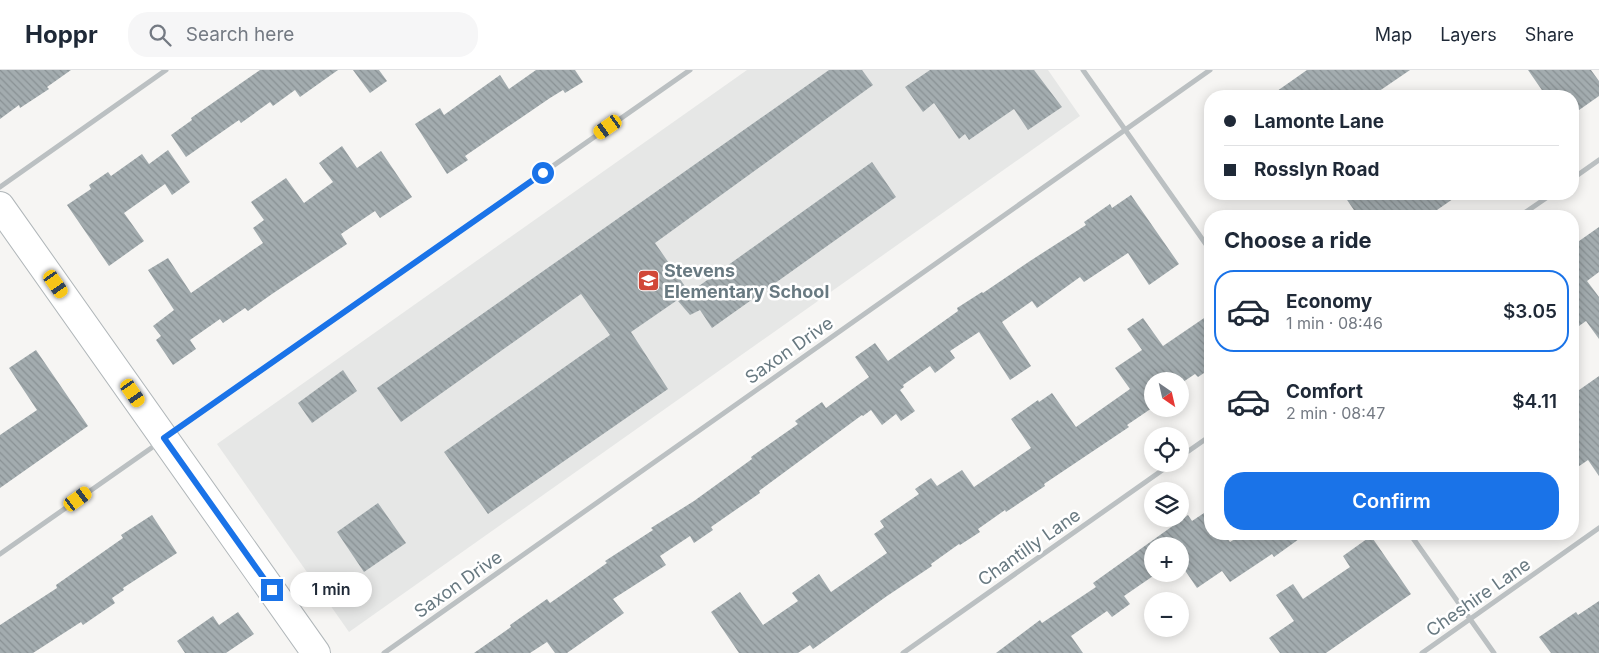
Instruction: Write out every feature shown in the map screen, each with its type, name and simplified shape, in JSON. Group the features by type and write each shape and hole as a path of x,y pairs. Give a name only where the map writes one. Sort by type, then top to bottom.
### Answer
{"street":[{"path":"0,187 166,70"},
{"path":"0,554 690,70"},
{"path":"1083,70 1204,241"},
{"name":"Saxon Drive","path":"384,653 1210,70"},
{"path":"1579,174 1599,160"},
{"path":"1529,210 1543,200"},
{"path":"0,206 316,653"},
{"path":"1189,451 1204,440"},
{"name":"Chantilly Lane","path":"903,653 1160,472"},
{"name":"Cheshire Lane","path":"1422,653 1599,528"},
{"path":"1414,540 1494,653"}],"shaded area":[{"name":"Stevens Elementary School","path":"747,70 1048,70 1080,116 349,632 217,444"}],"building":[{"path":"0,70 71,70 47,87 49,89 20,108 19,105 0,119"},
{"path":"260,70 338,70 300,97 295,90 273,106 270,102 241,123 239,120 186,157 171,135 192,120 191,118"},
{"path":"353,70 379,70 387,81 370,93"},
{"path":"536,70 575,70 583,82 565,93 563,90 550,98 465,156 468,160 447,174 415,124 440,108 444,115 500,75 509,89"},
{"path":"829,70 862,70 873,85 655,243 689,292 631,332 668,389 488,514 444,452 610,335 581,294 401,422 377,388"},
{"path":"930,70 1034,70 1062,107 1028,130 1014,109 969,140 965,134 959,139 934,103 923,112 905,87"},
{"path":"1307,70 1410,70 1381,90 1279,90"},
{"path":"1528,70 1591,70 1599,81 1599,96 1579,110 1579,90 1542,90"},
{"path":"342,146 357,168 381,151 412,197 380,218 375,211 341,234 347,244 248,311 245,308 223,323 220,319 190,340 196,349 173,365 156,340 161,336 153,326 174,310 148,270 168,258 191,293 263,243 253,228 264,220 251,202 286,178 304,203 333,182 319,163"},
{"path":"168,150 190,182 172,195 165,184 124,213 144,241 109,266 67,205 91,189 89,185 108,172 111,176 142,154 149,164"},
{"path":"872,162 896,197 712,328 700,310 690,315 678,301"},
{"path":"1131,195 1179,264 1149,285 1128,253 1084,282 1080,277 1037,308 1032,301 1002,322 1031,366 1010,380 979,332 950,351 955,358 935,373 930,366 903,385 904,387 900,390 915,411 901,421 896,414 882,425 871,410 862,415 759,491 760,493 711,527 713,530 694,543 690,536 660,556 666,565 613,599 624,613 567,653 555,653 547,642 530,653 474,653 547,599 550,603 607,563 605,561 653,530 651,528 694,501 798,424 795,421 822,402 826,408 869,377 855,357 875,343 888,361 958,311 957,308 1086,225 1084,222 1110,204 1112,208"},
{"path":"1347,200 1451,200 1437,210 1354,210"},
{"path":"1599,227 1599,272 1587,281 1599,297 1599,339 1586,321 1579,326 1579,241"},
{"path":"1143,318 1163,346 1204,318 1204,373 1198,377 1195,374 1189,378 1189,372 1144,372 1144,413 1127,425 1129,427 1044,484 1045,486 1006,512 1005,510 978,529 980,532 959,544 931,564 932,566 813,649 810,645 798,653 739,653 711,612 740,592 763,625 798,601 792,593 819,574 831,592 887,553 874,534 884,527 880,521 919,494 915,489 931,478 937,486 962,470 974,487 1031,448 1011,419 1038,400 1039,402 1052,393 1076,427 1130,389 1115,368 1142,350 1127,329"},
{"path":"36,350 88,426 0,488 0,435 37,410 9,368"},
{"path":"343,370 357,391 312,423 298,403"},
{"path":"1599,376 1599,476 1588,460 1579,466 1579,390"},
{"path":"378,503 406,543 364,572 337,532"},
{"path":"1204,513 1204,540 1228,540 1230,542 1233,540 1298,540 1274,557 1272,554 1230,582 1222,571 1197,588 1189,576 1189,537 1157,537 1171,527 1189,527 1189,516 1192,521"},
{"path":"152,515 177,553 123,588 124,590 112,598 115,603 83,625 81,622 33,653 0,653 0,625 57,588 56,585 123,538 121,535"},
{"path":"1365,540 1374,540 1411,594 1326,653 1280,653 1269,638 1294,621 1276,595 1293,584 1303,599 1350,567 1343,556"},
{"path":"1144,546 1144,582 1124,596 1130,604 1112,617 1107,611 1071,636 1083,653 996,653 1040,620 1042,623 1096,587 1093,583"},
{"path":"1599,601 1599,653 1551,653 1539,637 1576,612 1578,615"},
{"path":"238,612 254,634 226,653 185,653 177,641 213,616 219,625"}],"place":[{"name":"Stevens Elementary School","path":"648,280"}],"route":[{"path":"272,590 164,438 543,173"}]}
